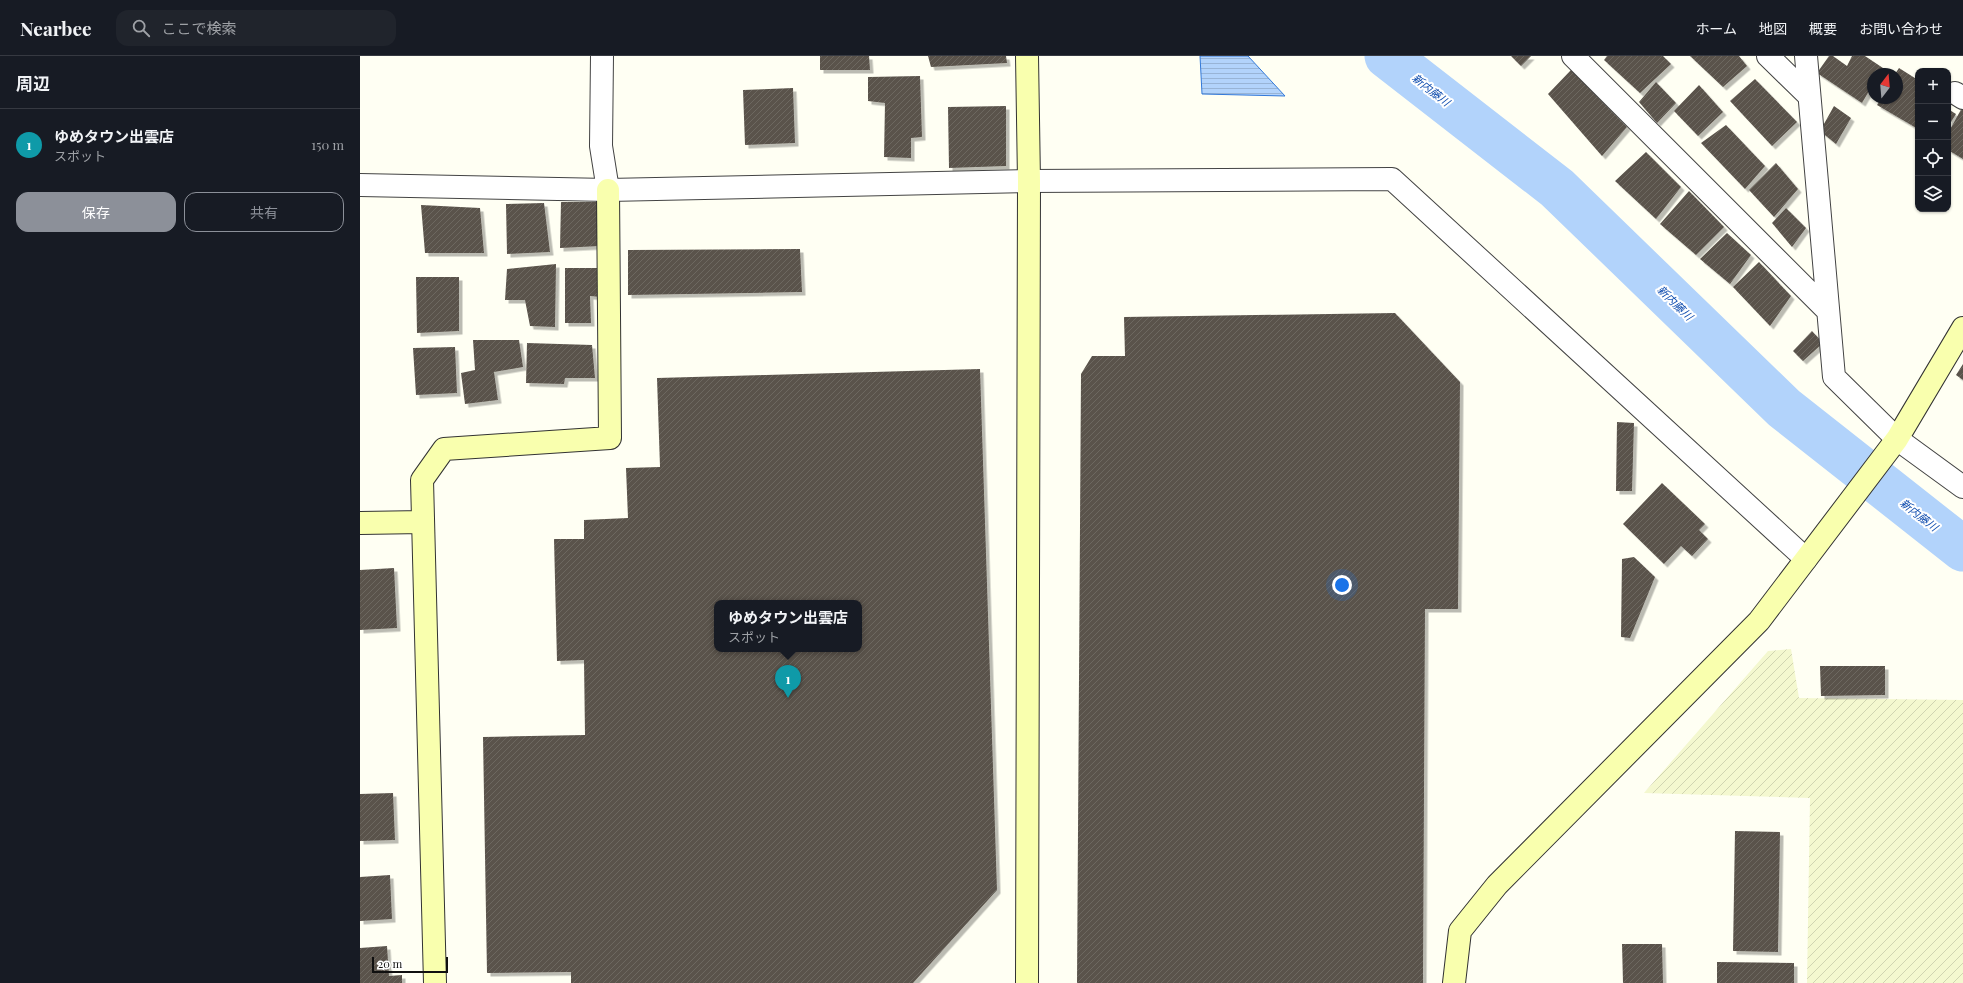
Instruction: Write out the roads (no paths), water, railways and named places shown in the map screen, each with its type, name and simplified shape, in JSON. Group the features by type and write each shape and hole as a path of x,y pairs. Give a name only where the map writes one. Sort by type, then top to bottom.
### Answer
{"street":[{"path":"435,983 422,480 444,449 610,438 608,190 601,146 602,56"},
{"path":"1026,56 1029,181 1027,983"},
{"path":"1573,56 1828,311"},
{"path":"1768,56 1809,96"},
{"path":"1806,56 1834,377 1897,440 1963,487"},
{"path":"360,185 608,190 1029,181 1392,179 1806,559"},
{"path":"1454,983 1460,931 1497,885 1759,621 1897,440 1963,328"},
{"path":"360,523 423,522"}],"water":[{"path":"1200,56 1248,56 1285,96 1202,94"}],"waterway":[{"name":"新内藤川","path":"1387,56 1557,188 1784,408 1963,549"}],"place":[{"name":"ゆめタウン出雲店","path":"788,698"}]}
